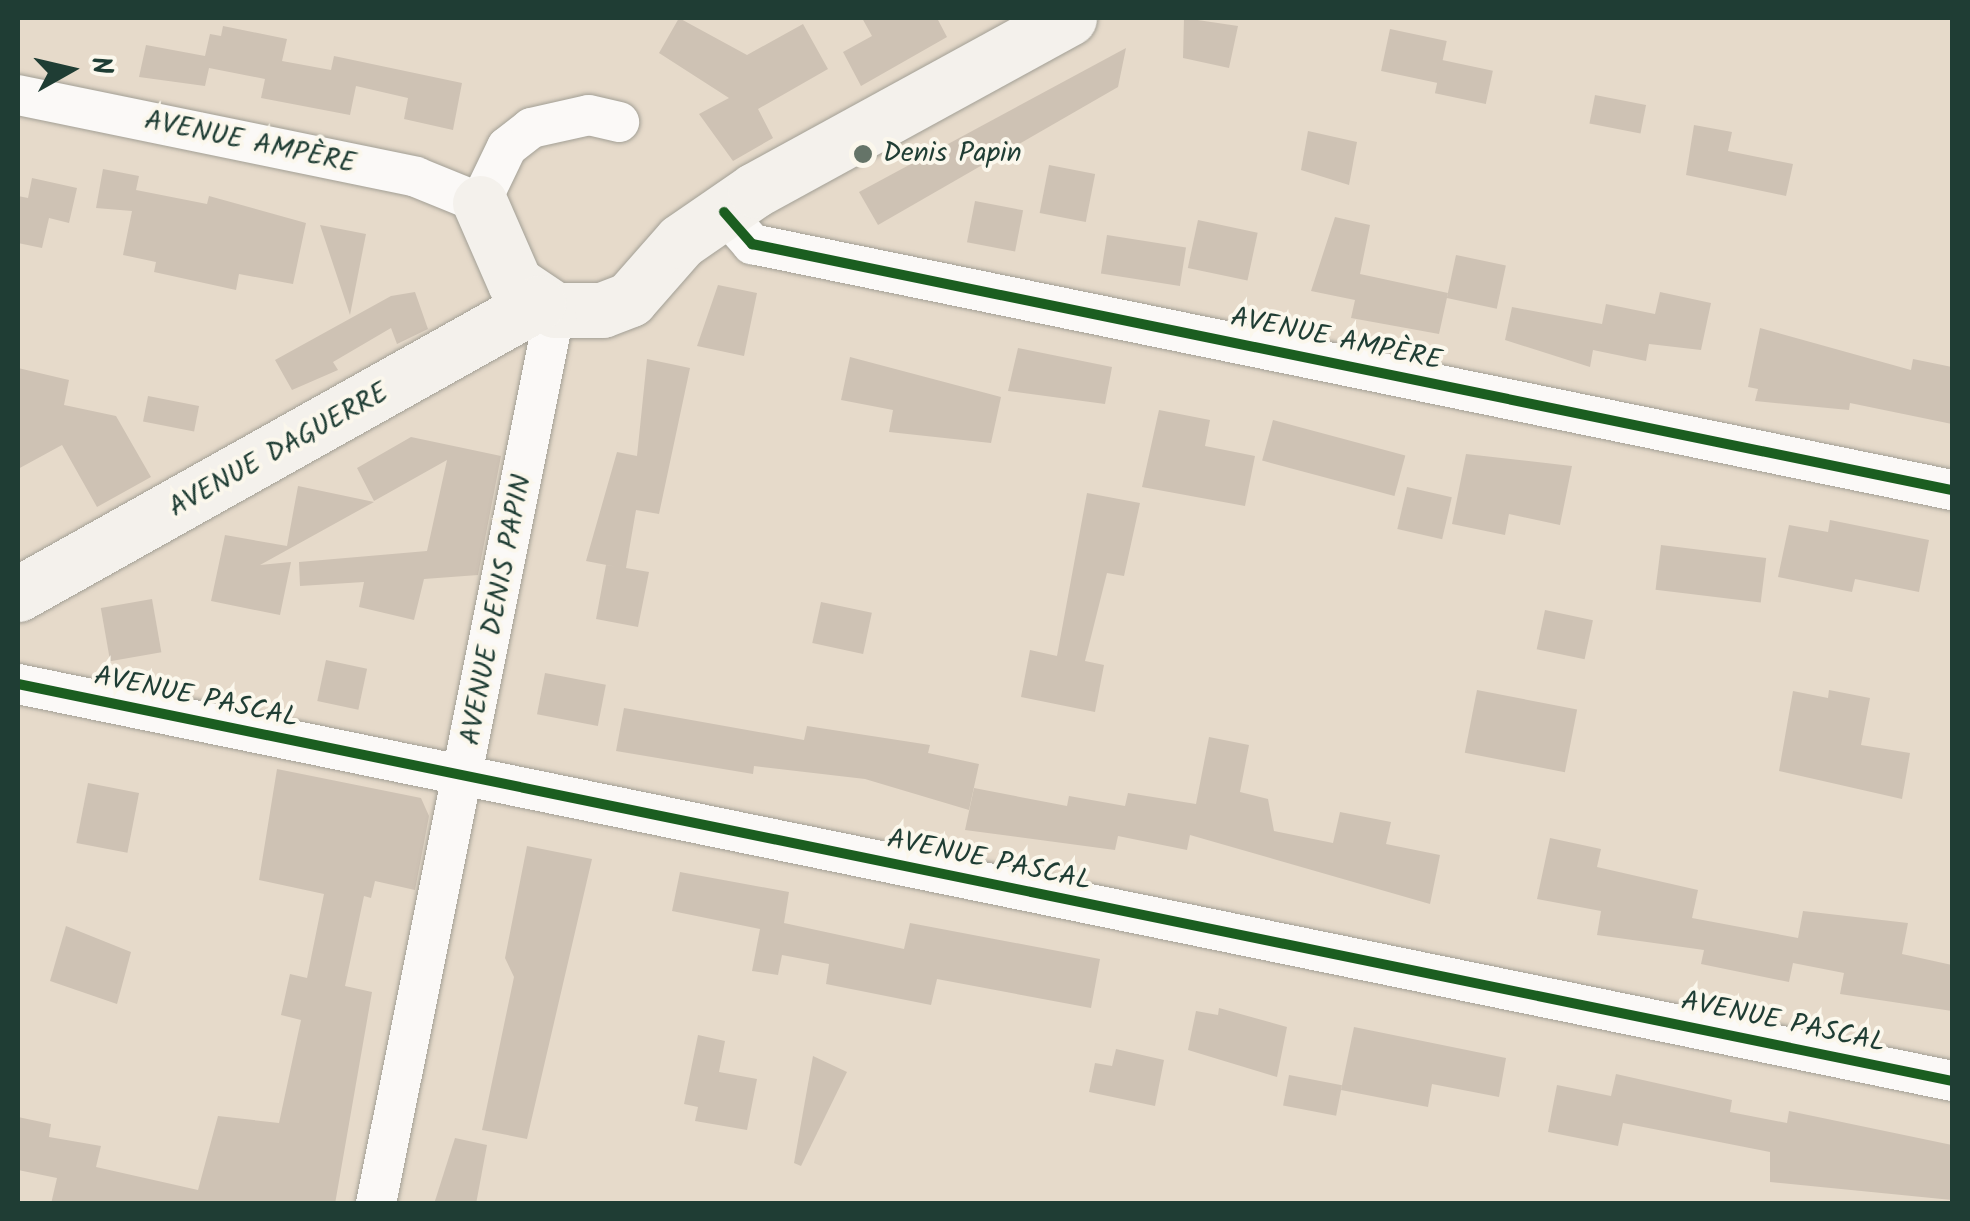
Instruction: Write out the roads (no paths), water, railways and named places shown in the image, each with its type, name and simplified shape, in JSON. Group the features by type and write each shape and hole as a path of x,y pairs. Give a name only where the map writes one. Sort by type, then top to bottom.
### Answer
{"street":[{"path":"619,122 559,116 531,128 507,147 480,203 497,257 546,306 602,310 630,299 703,226 1069,18"},
{"name":"AVENUE AMPÈRE","path":"18,95 416,177 480,203"},
{"name":"AVENUE AMPÈRE","path":"703,226 752,244 1952,490"},
{"name":"AVENUE DAGUERRE","path":"18,594 546,306"},
{"name":"AVENUE DENIS PAPIN","path":"376,1204 463,776 546,306"},
{"name":"AVENUE PASCAL","path":"18,684 1952,1081"}],"place":[{"name":"Denis Papin","path":"863,154"}]}
